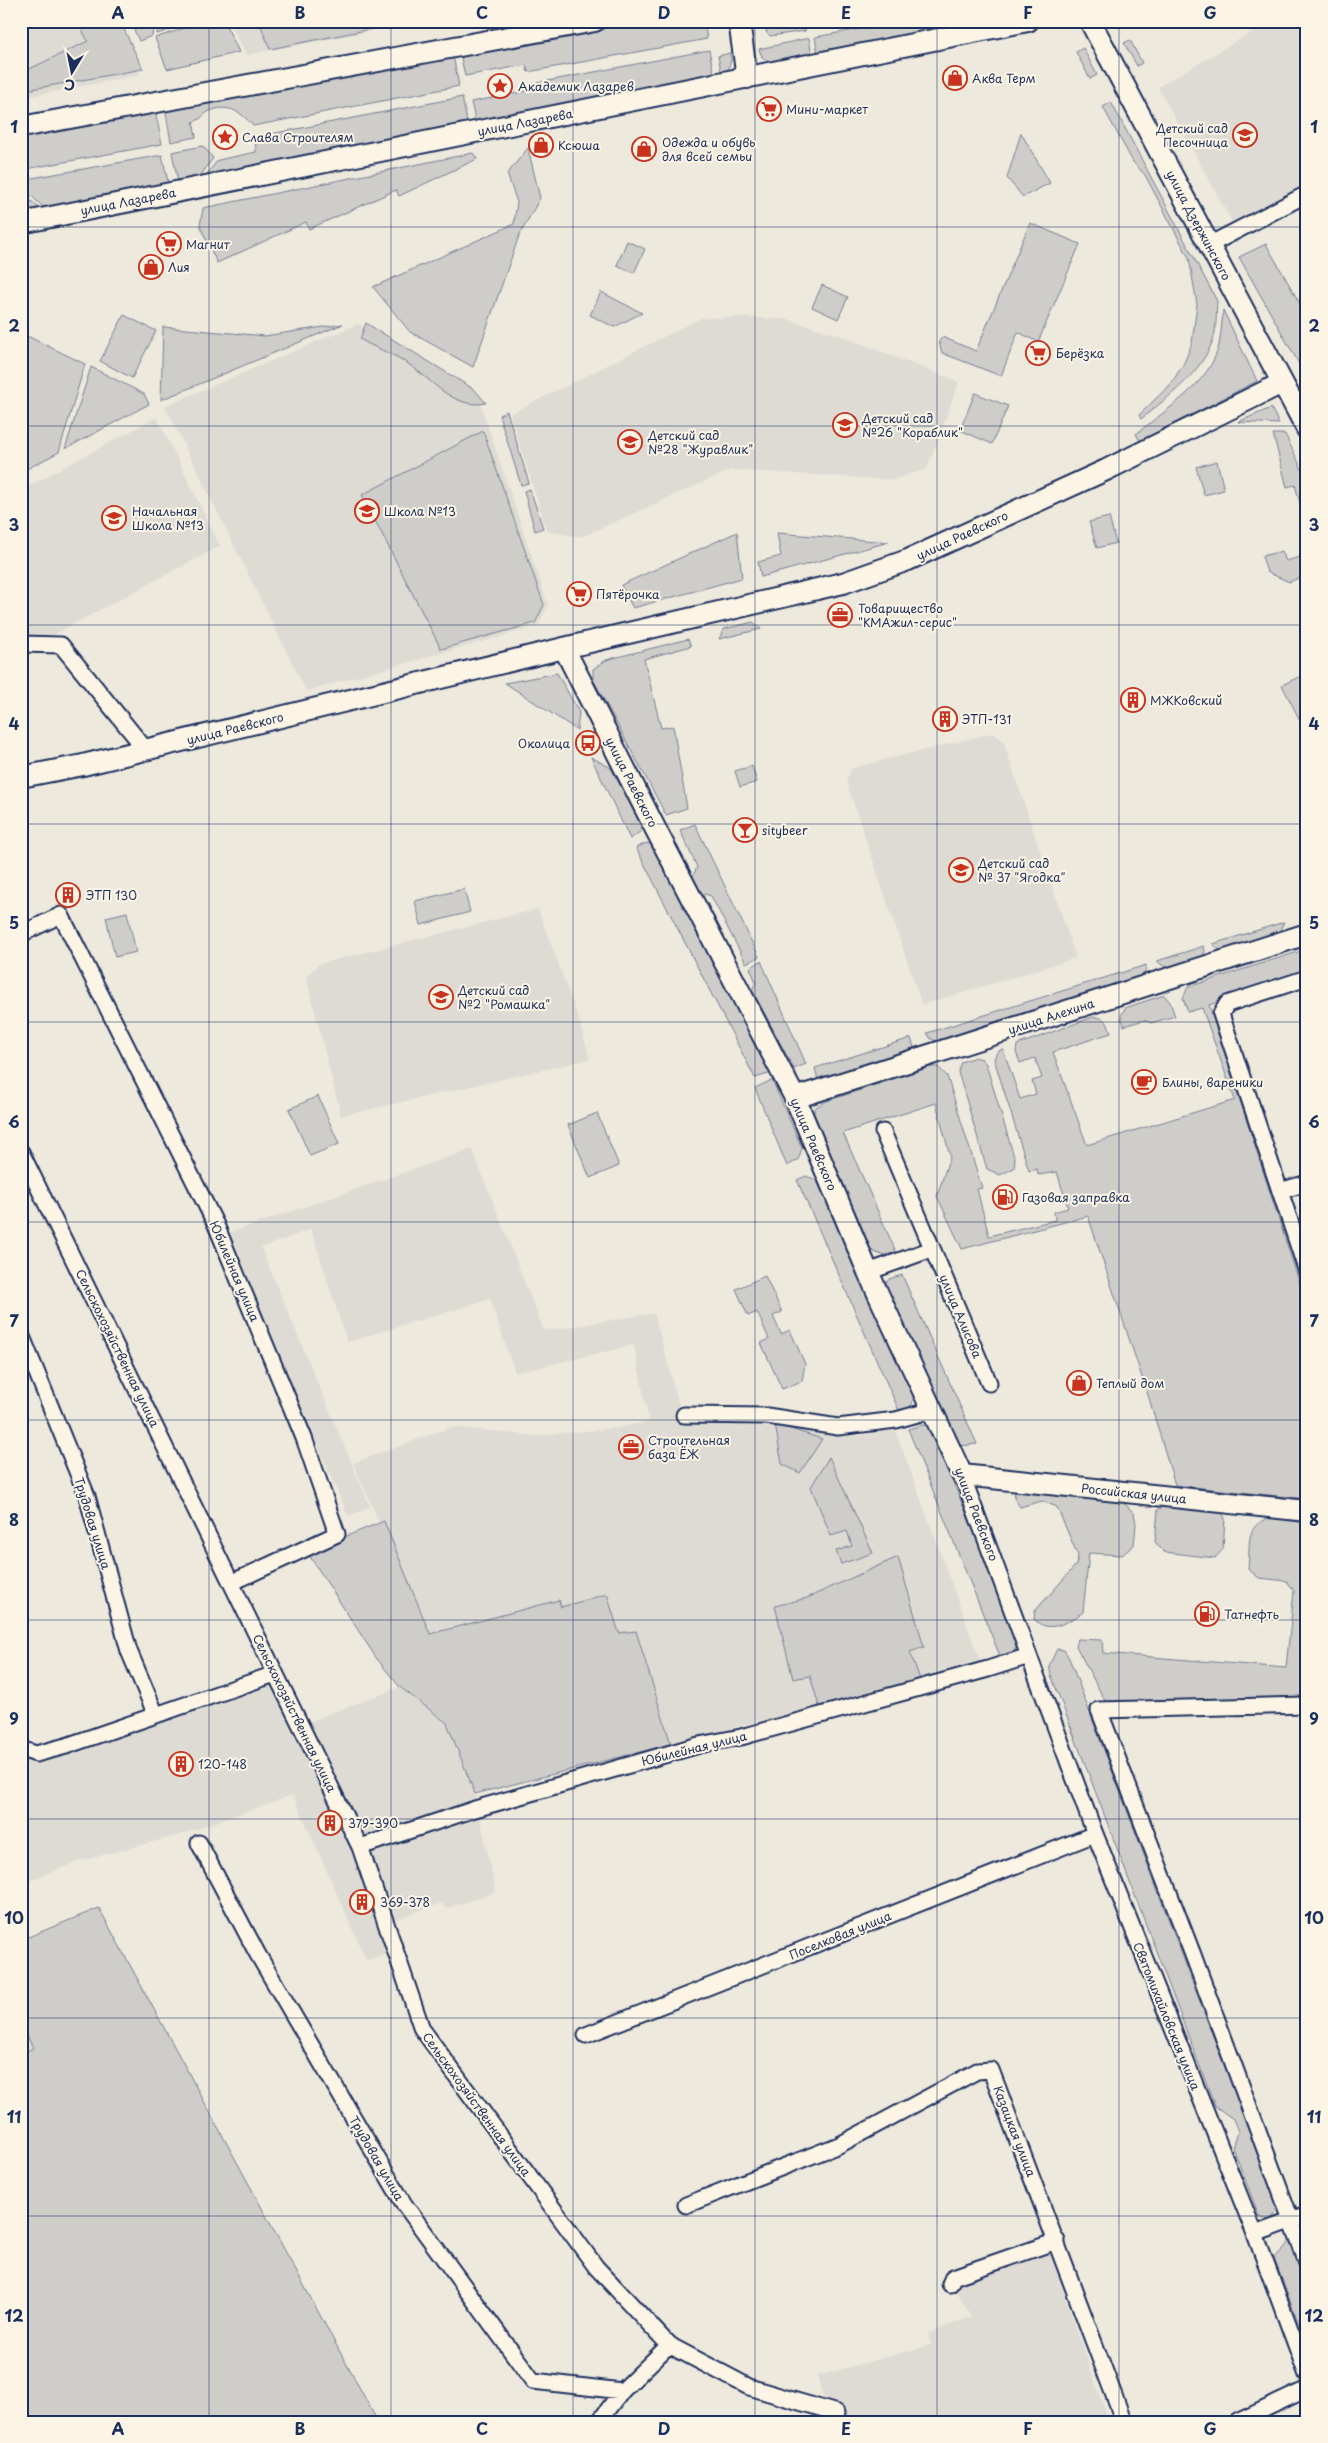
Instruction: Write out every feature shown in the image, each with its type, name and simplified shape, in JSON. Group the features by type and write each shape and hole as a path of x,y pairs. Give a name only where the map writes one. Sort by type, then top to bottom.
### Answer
{"main road":[{"path":"21,127 595,21"},
{"path":"739,21 747,78"},
{"name":"улица Лазарева","path":"21,223 1028,21"},
{"name":"улица Дзержинского","path":"1090,21 1307,429"},
{"name":"улица Раевского","path":"21,777 83,765 564,648 843,584 908,560 1122,463 1282,382"},
{"name":"улица Раевского","path":"564,648 656,830 796,1098 868,1272 962,1475"},
{"name":"улица Алехина","path":"796,1098 1307,934"},
{"name":"Российская улица","path":"962,1475 1307,1511"}],"street":[{"path":"1209,245 1307,194"},
{"path":"21,644 61,645 146,750"},
{"name":"Юбилейная улица","path":"21,934 61,915 216,1225 304,1438 337,1534 233,1582"},
{"path":"1307,978 1227,1004 1221,1014 1307,1272"},
{"name":"улица Алисова","path":"883,1132 989,1383"},
{"name":"Сельскохозяйственная улица","path":"21,1152 233,1582 275,1674 315,1750 360,1847 422,2029 596,2267 669,2346 749,2387 837,2413"},
{"path":"1280,1191 1307,1183"},
{"path":"868,1272 932,1248"},
{"name":"Трудовая улица","path":"21,1334 87,1496 129,1651 156,1715"},
{"path":"684,1415 767,1416 838,1427 896,1420 932,1410"},
{"name":"улица Раевского","path":"962,1475 1029,1656"},
{"name":"Юбилейная улица","path":"360,1847 494,1804 699,1745 741,1736 988,1669 1029,1656"},
{"name":"Святомихайловская улица","path":"1029,1656 1095,1834 1255,2234 1307,2375"},
{"path":"21,1749 36,1754 66,1746 275,1674"},
{"path":"1307,1705 1100,1710 1193,1954 1307,2263"},
{"name":"Поселковая улица","path":"586,2035 1095,1834"},
{"name":"Трудовая улица","path":"198,1843 257,1954 404,2204 533,2381 622,2391"},
{"name":"Казацкая улица","path":"686,2205 839,2145 977,2071 991,2070 1058,2241 1124,2422"},
{"path":"1255,2234 1307,2215"},
{"path":"950,2284 953,2277 1058,2241"},
{"path":"599,2422 622,2391 669,2346"},
{"path":"1237,2422 1307,2389"}],"shaded area":[{"path":"21,21 114,21 140,75 21,98"},
{"path":"77,21 120,21 143,69 21,91 21,73 88,41"},
{"path":"130,21 154,21 152,36 139,41"},
{"path":"158,21 181,21 185,25 157,34"},
{"path":"206,21 224,21 239,52 167,69 155,38"},
{"path":"229,21 420,21 420,22 246,55"},
{"path":"259,21 411,21 270,49"},
{"path":"635,21 704,21 707,39 528,72 526,65 465,76 460,53"},
{"path":"796,21 806,22 805,31 770,36 766,32 769,26"},
{"path":"906,21 924,27 941,21 943,30 818,54 815,37"},
{"name":"Детский сад Песочница","path":"1271,21 1307,21 1307,183 1232,222 1158,87"},
{"path":"809,38 812,56 772,63 762,57 759,49"},
{"path":"1130,40 1142,63 1137,66 1124,43"},
{"path":"1083,48 1097,75 1090,79 1076,52"},
{"path":"709,50 715,78 476,124 471,102 533,90 532,84"},
{"path":"730,53 731,60 727,74 722,75 718,56"},
{"path":"453,55 459,86 253,126 240,113 229,109 217,109 208,112 193,122 196,137 171,142 165,108"},
{"path":"462,97 468,127 203,179 218,160 256,152 255,137"},
{"path":"1111,102 1217,301 1216,326 1213,340 1200,364 1183,384 1141,419 1139,415 1171,384 1184,363 1192,343 1197,304 1189,258 1145,175 1133,162 1103,107"},
{"path":"155,110 162,144 21,170 21,134"},
{"path":"1021,133 1050,183 1023,197 1007,178"},
{"path":"203,146 213,158 199,178 178,182 172,152"},
{"path":"528,148 540,198 519,236 473,367 410,332 373,287 514,224 517,202 507,174"},
{"path":"473,153 477,159 399,196 396,190 309,229 306,222 217,263 200,226 203,208"},
{"path":"162,155 169,186 43,207 21,186 21,180"},
{"path":"21,192 39,208 21,212"},
{"path":"1030,223 1080,244 1038,342 1018,332 1001,376 942,353 939,342 942,337 976,351"},
{"path":"627,241 645,249 634,273 617,265"},
{"path":"1266,244 1307,316 1307,378 1239,257"},
{"path":"822,285 848,297 838,319 812,307"},
{"path":"601,292 642,313 614,327 590,315"},
{"path":"1223,310 1257,381 1140,441 1136,434 1173,406 1206,372 1214,359 1219,345"},
{"path":"124,315 156,331 132,378 100,361"},
{"path":"701,318 787,319 842,336 959,382 927,469 893,480 731,470 581,537 547,531 510,414"},
{"path":"366,323 475,390 486,403 473,404 451,397 402,360 360,339"},
{"path":"343,324 161,400 163,327 265,336"},
{"name":"Школа №13","path":"358,324 477,394 548,605 538,626 306,691 165,406"},
{"path":"25,335 85,364 59,452 23,471 21,337"},
{"path":"91,367 144,394 149,404 65,449"},
{"path":"975,393 1008,406 992,444 960,430"},
{"path":"1271,408 1279,424 1238,422"},
{"path":"507,411 529,483 521,485 499,415"},
{"name":"Начальная Школа №13","path":"157,417 220,546 53,635 21,637 21,490"},
{"path":"483,431 544,605 535,623 441,649 362,495"},
{"path":"1273,434 1285,434 1307,480 1307,528 1295,485 1287,487"},
{"path":"1217,461 1224,490 1204,495 1196,467"},
{"path":"530,489 543,528 535,531 524,491"},
{"path":"1109,517 1116,543 1097,548 1089,522"},
{"path":"737,532 742,578 633,608 621,585"},
{"path":"777,533 889,542 761,577 758,562 781,556"},
{"path":"1282,551 1286,561 1307,555 1307,575 1289,582 1267,572 1262,556"},
{"path":"753,622 761,629 719,639 724,629"},
{"path":"688,639 691,646 644,659 661,728 673,726 687,808 666,815 593,679 593,669 606,660"},
{"path":"557,673 579,712 577,730 505,683"},
{"path":"1307,673 1307,734 1282,685"},
{"name":"Детский сад № 37 \"Ягодка\"","path":"993,733 1003,740 1076,958 922,1005 846,781 852,768"},
{"path":"591,757 611,768 642,827 640,832 630,839"},
{"path":"752,766 757,782 740,787 735,771"},
{"path":"695,824 759,957 746,963 711,896 701,893 693,876 697,867 680,830"},
{"path":"646,843 654,845 772,1073 755,1078 636,848"},
{"path":"464,889 470,912 421,925 415,901"},
{"name":"Детский сад №2 \"Ромашка\"","path":"538,909 578,1017 590,1059 341,1116 306,976 319,964"},
{"path":"127,912 136,952 115,957 106,917"},
{"path":"1284,922 1278,934 1227,951 1219,950 1213,944"},
{"path":"1204,946 1205,952 1201,959 1167,969 1157,961"},
{"path":"1307,949 1307,973 1209,1005 1307,1306 1307,1499 1175,1485 1148,1395 1088,1216 962,1249 937,1196 950,1156 936,1103 843,1133 896,1252 885,1255 876,1253 870,1249 812,1118 815,1108 824,1102 930,1067 938,1067 947,1076 982,1188 977,1189 989,1236 1055,1220 1054,1212 1068,1208 1057,1172 1038,1175 1037,1169 1029,1171 994,1059 997,1052 1003,1049 1020,1099 1036,1094 1032,1081 1042,1078 1035,1058 1020,1063 1016,1052 1017,1045 1093,1017 1105,1021 1111,1033 1053,1052 1087,1145 1235,1100 1202,1008 1188,1012 1183,998 1188,987"},
{"path":"761,961 806,1064 794,1069 752,990 756,982 750,968"},
{"path":"1146,965 1146,971 1140,977 937,1041 931,1039 927,1033"},
{"path":"1164,995 1170,1002 1175,1016 1151,1023 1144,1020 1124,1026 1121,1016 1125,1008"},
{"path":"911,1038 915,1050 818,1080 815,1068"},
{"path":"975,1057 982,1059 986,1064 1015,1160 1014,1168 1000,1175 987,1169 958,1072 961,1062"},
{"path":"772,1080 802,1148 798,1160 787,1166 755,1088"},
{"path":"318,1096 339,1144 310,1156 289,1109"},
{"path":"597,1113 619,1166 590,1178 568,1125"},
{"path":"472,1149 544,1331 654,1313 683,1420 757,1425 859,1436 895,1429 981,1663 921,1682 910,1652 924,1647 807,1598 775,1606 793,1679 810,1675 819,1706 671,1744 636,1631 619,1633 560,1607 558,1600 430,1634 384,1521 379,1522 353,1463 451,1427 537,1436 616,1428 649,1422 634,1345 515,1373 490,1299 347,1342 311,1229 261,1248 370,1507 348,1516 226,1234"},
{"path":"806,1176 817,1180 913,1394 911,1406 900,1413 797,1180"},
{"path":"902,1275 977,1444 961,1446 884,1287 889,1279"},
{"path":"765,1276 782,1312 773,1316 781,1334 790,1330 805,1364 802,1381 782,1389 761,1343 769,1339 757,1312 748,1316 736,1289"},
{"path":"775,1424 822,1439 800,1473 782,1464"},
{"path":"922,1425 929,1426 932,1432 1019,1639 1014,1652 1000,1656 908,1429"},
{"path":"829,1457 873,1553 841,1564 836,1551 852,1546 847,1531 831,1536 811,1487"},
{"path":"1020,1489 1120,1499 1134,1513 1136,1524 1134,1545 1122,1555 1089,1553 1083,1612 1065,1623 1052,1626 1040,1624 1034,1619 1035,1611 1076,1565 1078,1556 1057,1507 1042,1501 1020,1507 1014,1498 1015,1492"},
{"path":"1167,1504 1219,1509 1225,1518 1223,1549 1215,1558 1164,1552 1155,1542 1158,1510"},
{"path":"1277,1515 1307,1518 1307,1700 1105,1701 1076,1646 1078,1639 1102,1640 1103,1653 1286,1668 1294,1591 1287,1581 1259,1578 1248,1569 1251,1534 1254,1528 1266,1519"},
{"path":"384,1521 430,1634 559,1600 561,1607 607,1594 619,1633 636,1631 671,1744 475,1794 447,1723 400,1687 377,1659 307,1552"},
{"path":"898,1557 924,1647 910,1652 921,1682 819,1706 810,1676 793,1679 775,1606 807,1598"},
{"path":"1057,1649 1064,1650 1069,1658 1277,2204 1275,2215 1269,2220 1259,2216 1233,2148 1238,2131 1233,2119 1215,2106 1051,1675 1049,1666"},
{"path":"270,1681 291,1722 310,1721 400,1687 447,1723 475,1794 496,1892 445,1909 442,1903 393,1920 403,1951 366,1960 293,1795 179,1835 77,1862 21,1884 21,1758 33,1761 71,1749 83,1751"},
{"path":"99,1908 378,2422 21,2422 21,2054 33,2048 21,2023 21,1940"},
{"path":"21,2023 33,2048 21,2054"},
{"path":"1294,2237 1307,2273 1307,2344 1274,2259"},
{"path":"1049,2250 1109,2422 840,2422 826,2408 817,2376 931,2345 928,2333 971,2317 953,2284"}],"place":[{"name":"Аква Терм","path":"955,78"},
{"name":"Академик Лазарев","path":"500,86"},
{"name":"Мини-маркет","path":"769,109"},
{"name":"Детский сад Песочница","path":"1245,135"},
{"name":"Слава Строителям","path":"225,137"},
{"name":"Ксюша","path":"541,145"},
{"name":"Одежда и обувь для всей семьи","path":"644,149"},
{"name":"Магнит","path":"169,244"},
{"name":"Лия","path":"151,267"},
{"name":"Берёзка","path":"1038,353"},
{"name":"Детский сад №26 \"Кораблик\"","path":"845,425"},
{"name":"Детский сад №28 \"Журавлик\"","path":"630,442"},
{"name":"Школа №13","path":"367,511"},
{"name":"Начальная Школа №13","path":"114,518"},
{"name":"Пятёрочка","path":"579,594"},
{"name":"Товарищество \"КМАжил-серис\"","path":"840,615"},
{"name":"МЖКовский","path":"1133,700"},
{"name":"ЭТП-131","path":"945,719"},
{"name":"Околица","path":"588,743"},
{"name":"sitybeer","path":"745,830"},
{"name":"Детский сад № 37 \"Ягодка\"","path":"961,870"},
{"name":"ЭТП 130","path":"68,895"},
{"name":"Детский сад №2 \"Ромашка\"","path":"441,997"},
{"name":"Блины, вареники","path":"1144,1082"},
{"name":"Газовая заправка","path":"1005,1197"},
{"name":"Теплый дом","path":"1079,1383"},
{"name":"Строительная база ЁЖ","path":"631,1447"},
{"name":"Татнефть","path":"1207,1614"},
{"name":"120-148","path":"181,1764"},
{"name":"379-390","path":"330,1823"},
{"name":"369-378","path":"362,1902"}]}
